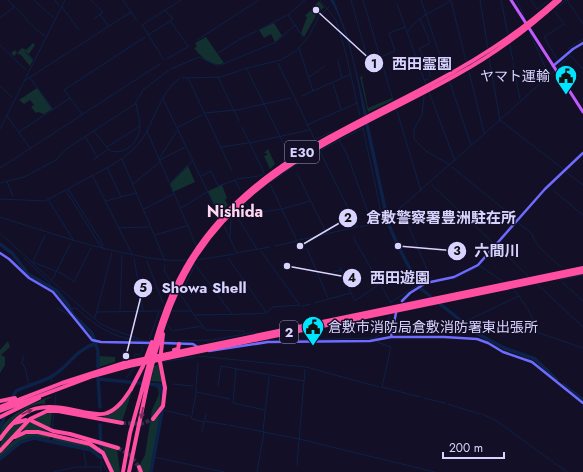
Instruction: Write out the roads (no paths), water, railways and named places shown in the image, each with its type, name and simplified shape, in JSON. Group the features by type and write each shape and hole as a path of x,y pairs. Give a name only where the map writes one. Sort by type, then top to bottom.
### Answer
{"highway":[{"name":"E30","path":"129,472 144,391 164,314 184,269 205,238 231,207 261,180 288,160 322,140 477,59 512,35 556,0"},
{"name":"E30","path":"123,472 130,433 160,337 177,292 194,261 220,225 244,200 274,175 324,143 436,86 479,62 514,38 560,0"},
{"name":"2","path":"0,411 102,369 152,356 583,268"},
{"name":"2","path":"0,407 64,384 122,368 202,350 583,272"},
{"path":"153,419 159,414 166,395 160,362 160,350 166,325 177,292"},
{"path":"1,449 33,417 47,411 58,409 88,420 105,414 115,408 131,389 143,366 164,314"},
{"path":"152,356 178,349 179,344"},
{"path":"0,402 64,384"},
{"path":"1,416 64,384"},
{"path":"1,437 11,423 23,414 38,408 58,409 96,416 122,423"},
{"path":"1,437 14,423 26,420"},
{"path":"32,422 56,432 118,448"},
{"path":"1,449 21,434 32,431 42,432 88,443 99,449 112,472"},
{"path":"139,467 141,472"}],"main road":[{"path":"511,0 583,112"},
{"path":"553,66 573,48 583,43"},
{"path":"402,301 421,285 433,280 454,277 478,265 545,189 583,153"},
{"path":"0,253 9,259 29,278 52,292 89,338 96,341 193,344 207,352 268,342 370,341 391,337 444,337 484,341 503,352 532,362 583,404"},
{"path":"391,337 396,313"}],"water":[{"path":"330,0 334,0 348,37 367,115 364,116 352,56 342,25"}],"waterway":[{"path":"8,0 37,30 45,36"},
{"path":"34,0 54,18"},
{"path":"55,0 59,6"},
{"path":"0,129 65,0"},
{"path":"91,0 103,12 100,14 108,26"},
{"path":"123,0 137,21"},
{"path":"164,60 142,25 181,0"},
{"path":"197,40 259,0"},
{"path":"171,69 199,57 216,65 221,65 276,42 295,25 288,15 305,0"},
{"path":"320,0 336,20 345,50 360,116"},
{"path":"351,0 371,71 383,68"},
{"path":"363,0 393,100"},
{"path":"421,0 446,73"},
{"path":"408,31 423,16 451,0"},
{"path":"480,0 488,49"},
{"path":"501,0 508,35"},
{"path":"517,0 525,19"},
{"path":"531,0 537,9 548,1"},
{"path":"556,9 566,0"},
{"path":"567,0 583,24"},
{"path":"451,1 466,61"},
{"path":"397,4 426,85"},
{"path":"0,18 14,7"},
{"path":"62,7 79,30"},
{"path":"182,78 221,77 247,68 281,60 297,50 309,36 319,16 329,7"},
{"path":"148,35 173,19 165,10"},
{"path":"554,10 564,24 544,37 557,59"},
{"path":"24,81 131,12"},
{"path":"94,19 100,14"},
{"path":"259,30 287,15"},
{"path":"420,19 426,33"},
{"path":"171,22 188,46"},
{"path":"295,25 303,37"},
{"path":"381,57 395,51 389,33 405,27"},
{"path":"218,53 242,38 257,31"},
{"path":"530,33 546,69"},
{"path":"427,35 430,43 419,49 429,68 430,77"},
{"path":"82,114 64,90 145,37"},
{"path":"578,42 583,39"},
{"path":"568,49 576,43"},
{"path":"0,45 26,70"},
{"path":"510,45 513,61"},
{"path":"167,59 189,46"},
{"path":"299,48 313,91"},
{"path":"25,51 33,59"},
{"path":"570,55 583,69"},
{"path":"557,68 570,56"},
{"path":"489,58 500,120 563,169"},
{"path":"338,61 342,78"},
{"path":"278,63 315,140"},
{"path":"513,63 520,99"},
{"path":"0,168 160,64"},
{"path":"309,77 325,66"},
{"path":"247,69 289,155"},
{"path":"0,183 24,177 56,160 66,149 135,104 143,90 169,70"},
{"path":"501,119 554,71"},
{"path":"469,72 484,133"},
{"path":"302,96 351,74"},
{"path":"218,77 239,121"},
{"path":"30,78 53,109"},
{"path":"188,78 232,171"},
{"path":"68,189 115,163 132,150 139,143 149,127 166,92 179,79"},
{"path":"449,80 471,145"},
{"path":"333,84 341,109"},
{"path":"0,86 12,97"},
{"path":"429,92 455,161"},
{"path":"424,97 422,115 414,129 414,139 426,151 450,165"},
{"path":"19,132 70,98"},
{"path":"205,113 237,110 291,98"},
{"path":"163,99 219,215"},
{"path":"307,125 357,103"},
{"path":"94,131 109,150 115,152 125,150 130,147 137,138 140,127 136,104"},
{"path":"397,111 421,191"},
{"path":"178,127 202,115"},
{"path":"7,116 30,148"},
{"path":"366,120 388,223 420,288 430,296"},
{"path":"391,216 500,120"},
{"path":"107,147 140,126"},
{"path":"242,127 264,173"},
{"path":"363,128 383,221"},
{"path":"321,150 363,128"},
{"path":"250,143 309,130"},
{"path":"147,131 169,182"},
{"path":"159,159 177,131"},
{"path":"316,139 333,131"},
{"path":"85,136 97,157"},
{"path":"339,140 347,154 372,224"},
{"path":"221,147 248,143"},
{"path":"160,160 185,147"},
{"path":"93,160 107,150"},
{"path":"295,165 319,151"},
{"path":"320,151 357,227"},
{"path":"122,159 165,261"},
{"path":"170,183 193,160"},
{"path":"133,184 160,162"},
{"path":"271,182 294,166"},
{"path":"107,167 121,197"},
{"path":"452,167 517,220"},
{"path":"201,176 211,171 218,186 236,180"},
{"path":"566,172 583,185"},
{"path":"297,173 327,234"},
{"path":"237,179 259,176 263,174"},
{"path":"92,175 132,254"},
{"path":"235,180 240,190"},
{"path":"7,182 13,196"},
{"path":"170,184 197,248"},
{"path":"270,184 297,241"},
{"path":"432,185 494,244"},
{"path":"68,189 101,241 103,248"},
{"path":"0,199 45,201 66,190"},
{"path":"66,191 101,247"},
{"path":"554,191 583,215"},
{"path":"181,208 207,192"},
{"path":"106,201 136,193"},
{"path":"144,209 173,194"},
{"path":"49,201 74,241"},
{"path":"255,213 282,209 310,201"},
{"path":"246,203 251,212"},
{"path":"230,219 252,213"},
{"path":"403,213 431,279"},
{"path":"0,217 61,236 124,253 155,259 187,260"},
{"path":"238,218 257,249"},
{"path":"230,237 231,221"},
{"path":"360,227 384,221"},
{"path":"519,223 532,234 533,239 540,248 561,267"},
{"path":"155,235 186,226"},
{"path":"224,226 237,253"},
{"path":"119,228 149,227"},
{"path":"299,240 357,227"},
{"path":"0,233 101,324 139,339 139,341"},
{"path":"45,235 33,262 63,274 74,282 91,248"},
{"path":"353,237 391,303"},
{"path":"275,246 297,241"},
{"path":"52,280 71,243"},
{"path":"0,244 12,253 28,274 57,291 68,305 73,315 92,333 98,351 98,367"},
{"path":"497,246 528,276"},
{"path":"236,253 270,247"},
{"path":"307,249 328,298"},
{"path":"261,251 299,304"},
{"path":"95,318 112,253"},
{"path":"196,260 235,254"},
{"path":"120,310 122,255"},
{"path":"24,258 50,283 49,286"},
{"path":"134,258 143,311"},
{"path":"228,258 266,312"},
{"path":"147,261 163,303"},
{"path":"194,263 232,314"},
{"path":"165,265 164,271 172,283"},
{"path":"445,280 457,277 480,266 502,281"},
{"path":"181,294 194,267"},
{"path":"340,267 351,293"},
{"path":"334,272 341,270"},
{"path":"561,280 583,275"},
{"path":"562,282 583,301"},
{"path":"537,284 583,327"},
{"path":"214,288 247,285"},
{"path":"314,303 351,293 355,301 378,285"},
{"path":"391,302 418,285"},
{"path":"513,289 519,296"},
{"path":"180,294 194,315 266,313 273,307 300,305"},
{"path":"464,322 519,296 527,308"},
{"path":"302,306 311,304"},
{"path":"440,304 478,334 504,348 535,359 557,380"},
{"path":"57,308 71,316"},
{"path":"70,309 76,308 101,328 119,336 129,339 151,341"},
{"path":"528,309 539,333 583,348"},
{"path":"97,312 162,311"},
{"path":"172,311 192,311"},
{"path":"149,340 159,312"},
{"path":"194,315 206,330 244,331 244,333"},
{"path":"294,340 374,338 380,335 390,316"},
{"path":"167,324 172,331"},
{"path":"173,331 202,326"},
{"path":"177,341 212,340 255,332"},
{"path":"264,340 269,340"},
{"path":"164,341 175,341"},
{"path":"377,342 391,347 382,387"},
{"path":"13,396 16,391 54,375 82,350 96,343"},
{"path":"134,357 135,354 140,355 143,349 141,345"},
{"path":"24,355 22,363 25,368 29,385"},
{"path":"198,356 306,367 379,387"},
{"path":"161,362 195,357"},
{"path":"196,386 198,362"},
{"path":"218,386 221,366 304,381"},
{"path":"126,378 135,367"},
{"path":"236,369 233,403 265,410"},
{"path":"297,465 305,370"},
{"path":"51,377 52,381"},
{"path":"263,431 269,377"},
{"path":"98,378 100,407"},
{"path":"98,379 160,385 163,398"},
{"path":"173,384 193,386"},
{"path":"563,385 583,400"},
{"path":"196,387 196,392 230,399"},
{"path":"382,387 420,397"},
{"path":"192,415 196,393"},
{"path":"55,404 56,394"},
{"path":"424,398 445,403"},
{"path":"448,404 480,414"},
{"path":"151,472 163,406"},
{"path":"0,428 7,410"},
{"path":"163,410 189,416"},
{"path":"52,429 54,414"},
{"path":"205,420 206,414"},
{"path":"482,414 495,420 567,472"},
{"path":"191,416 192,419 203,422 205,421 227,425"},
{"path":"202,431 204,422"},
{"path":"100,425 101,453"},
{"path":"229,425 299,439 435,472"},
{"path":"257,472 264,432"},
{"path":"0,459 21,442 34,438 91,450 101,458"},
{"path":"84,452 86,466"},
{"path":"154,457 224,472"},
{"path":"101,460 107,472"},
{"path":"101,461 101,472"},
{"path":"54,472 76,467 101,467"}],"tunnel":[{"path":"122,423 141,424 153,419"},
{"path":"118,448 130,455 139,467"}],"place":[{"name":"西田霊園","path":"316,10"},
{"name":"ヤマト運輸","path":"566,96"},
{"name":"倉敷警察署豊洲駐在所","path":"300,246"},
{"name":"六間川","path":"398,246"},
{"name":"西田遊園","path":"287,266"},
{"name":"倉敷市消防局倉敷消防署東出張所","path":"313,346"},
{"name":"Showa Shell","path":"126,356"}],"district":[{"name":"Nishida","path":"235,211"}]}
